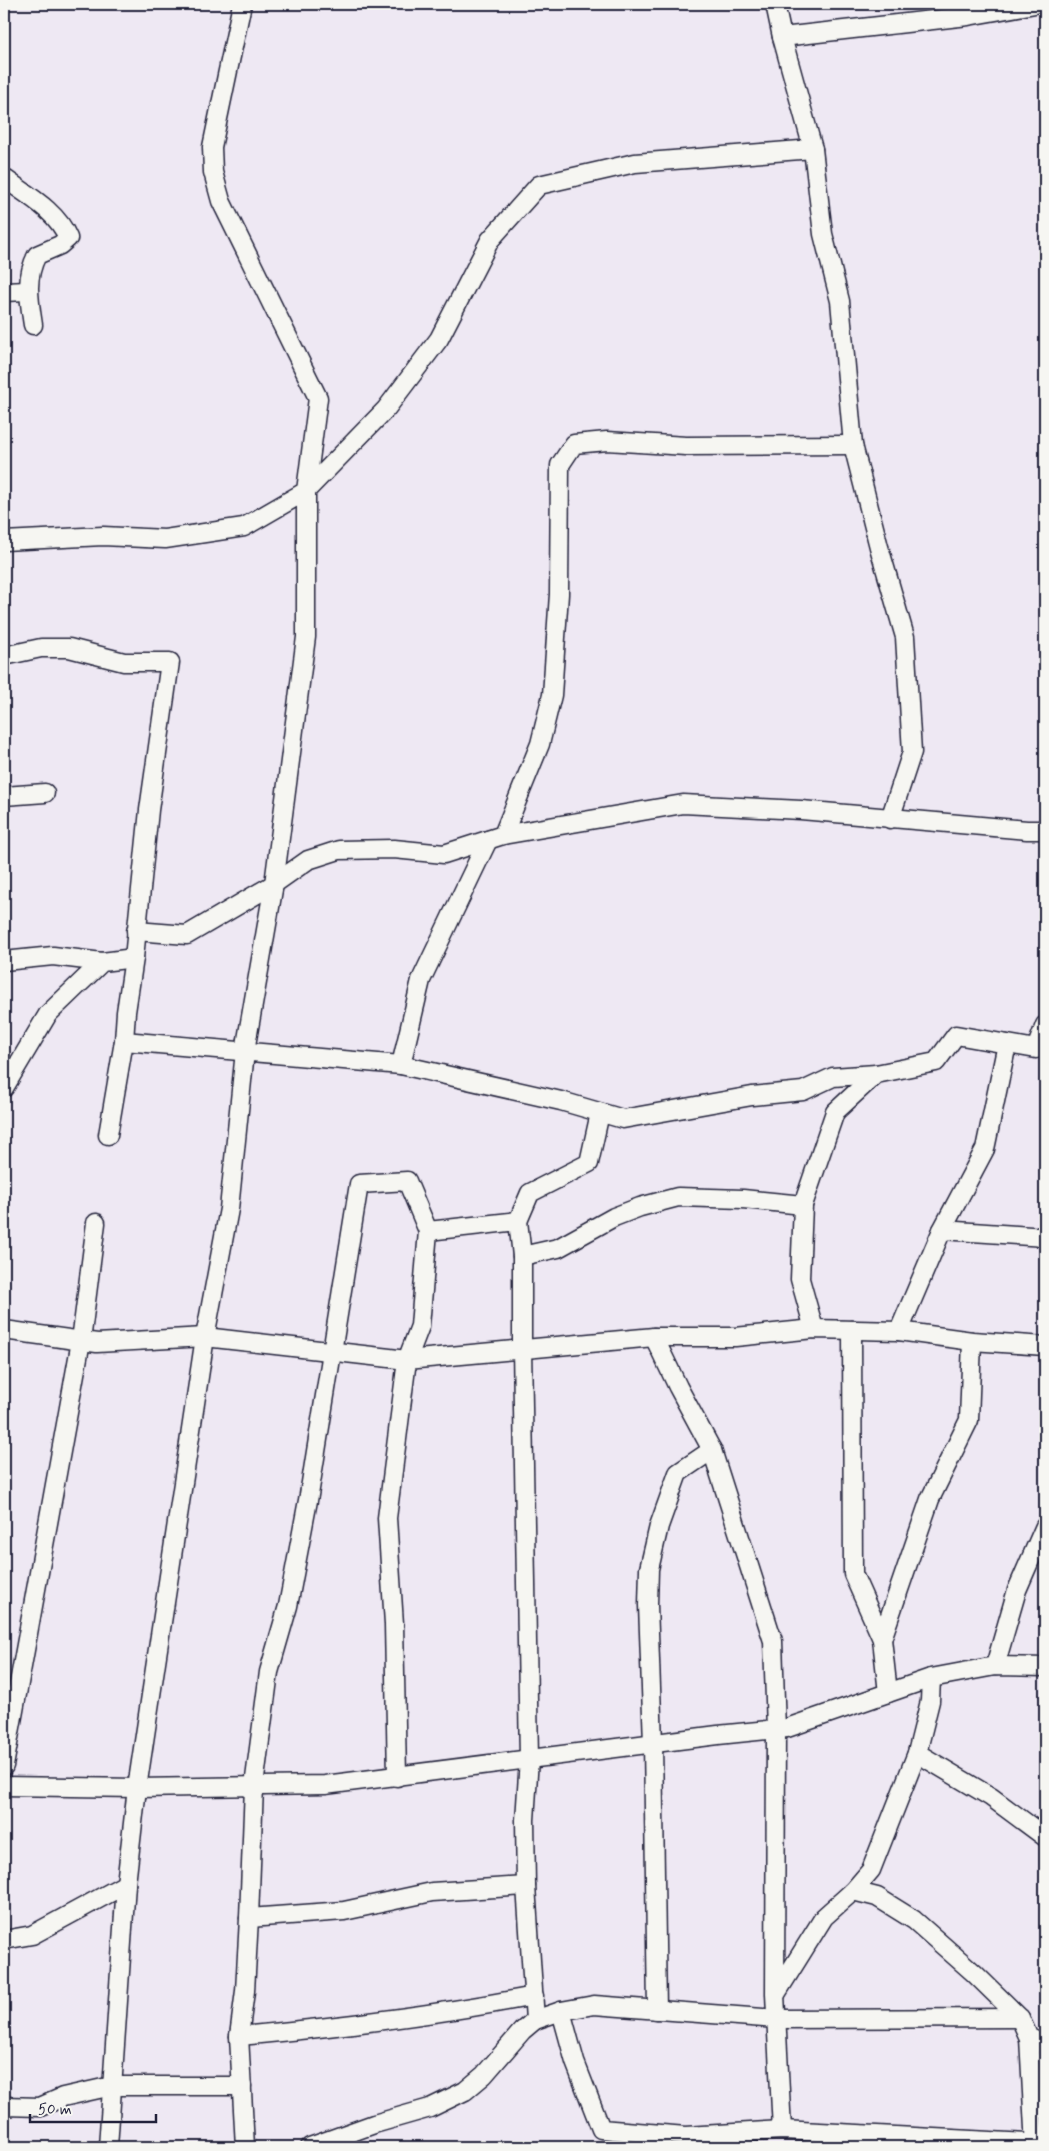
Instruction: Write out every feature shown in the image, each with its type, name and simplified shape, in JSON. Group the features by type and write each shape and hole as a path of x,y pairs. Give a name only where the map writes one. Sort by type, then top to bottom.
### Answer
{"street":[{"path":"108,2147 126,1884 137,1788 205,1337 229,1209 245,1051 274,884 306,637 306,491 318,398 221,201 213,172 212,147 242,4"},
{"path":"775,4 813,149 823,234 840,300 853,445 879,547 905,636 912,752 890,819"},
{"path":"782,36 968,16 1035,4"},
{"path":"4,542 103,536 165,539 244,527 306,491 386,409 438,339 490,240 539,185 635,163 813,149"},
{"path":"4,178 52,214 63,225 68,238 60,245 37,254 30,267 27,291 33,325"},
{"path":"4,292 27,291"},
{"path":"400,1065 421,980 496,838 540,744 552,695 559,594 560,465 574,444 607,441 686,446 853,445"},
{"path":"4,656 41,648 69,648 124,662 170,662 149,810 124,1041 108,1135"},
{"path":"4,796 45,793"},
{"path":"136,931 187,935 274,884 308,860 340,850 394,850 444,854 496,838 683,804 801,810 890,819 1045,830"},
{"path":"4,962 53,956 102,962 134,958"},
{"path":"4,1088 48,1014 102,962"},
{"path":"124,1041 400,1065 561,1101 623,1119 752,1096 804,1091 833,1077 876,1074 936,1062 956,1035 1036,1049 1045,1025"},
{"path":"899,1332 942,1230 985,1149 1007,1044"},
{"path":"814,1329 800,1279 803,1205 836,1112 876,1074"},
{"path":"535,2020 526,1886 526,1820 529,1759 522,1256 518,1221 530,1193 589,1163 600,1113"},
{"path":"245,2147 240,2036 245,1991 254,1786 268,1672 288,1606 301,1542 358,1184 407,1181 428,1231 420,1326 407,1360 387,1518 394,1624 397,1777"},
{"path":"522,1256 558,1248 614,1217 640,1207 678,1197 743,1199 803,1205"},
{"path":"428,1231 518,1221"},
{"path":"4,1766 81,1342 96,1222"},
{"path":"942,1230 1045,1237"},
{"path":"4,1330 97,1343 205,1337 333,1350 407,1360 654,1337 735,1337 814,1329 899,1332 972,1341 1045,1346"},
{"path":"852,1330 853,1574 882,1640 888,1693"},
{"path":"654,1337 712,1450 773,1641 776,1730 775,1994 782,2130"},
{"path":"882,1640 930,1499 969,1420 972,1341"},
{"path":"657,2010 653,1743 648,1605 649,1569 659,1526 678,1473 712,1450"},
{"path":"995,1666 1017,1590 1045,1526"},
{"path":"4,1786 137,1788 325,1785 397,1777 653,1743 776,1730 787,1728 931,1678 995,1666 1045,1667"},
{"path":"775,1994 814,1929 824,1917 853,1891 871,1870 917,1753 930,1701 931,1678"},
{"path":"917,1753 991,1797 1045,1837"},
{"path":"4,1940 32,1935 126,1884"},
{"path":"249,1918 344,1911 432,1892 526,1886"},
{"path":"561,2011 575,2062 600,2130 685,2142 782,2130 1038,2145 1037,2041 1020,2018 974,1973 914,1920 877,1897 853,1891"},
{"path":"240,2036 352,2026 457,2011 534,1996"},
{"path":"310,2147 374,2124 430,2108 465,2091 484,2075 522,2031 535,2020 561,2011 594,2005 777,2019 1020,2018"},
{"path":"4,2106 40,2107 63,2098 112,2086 242,2086"}]}
